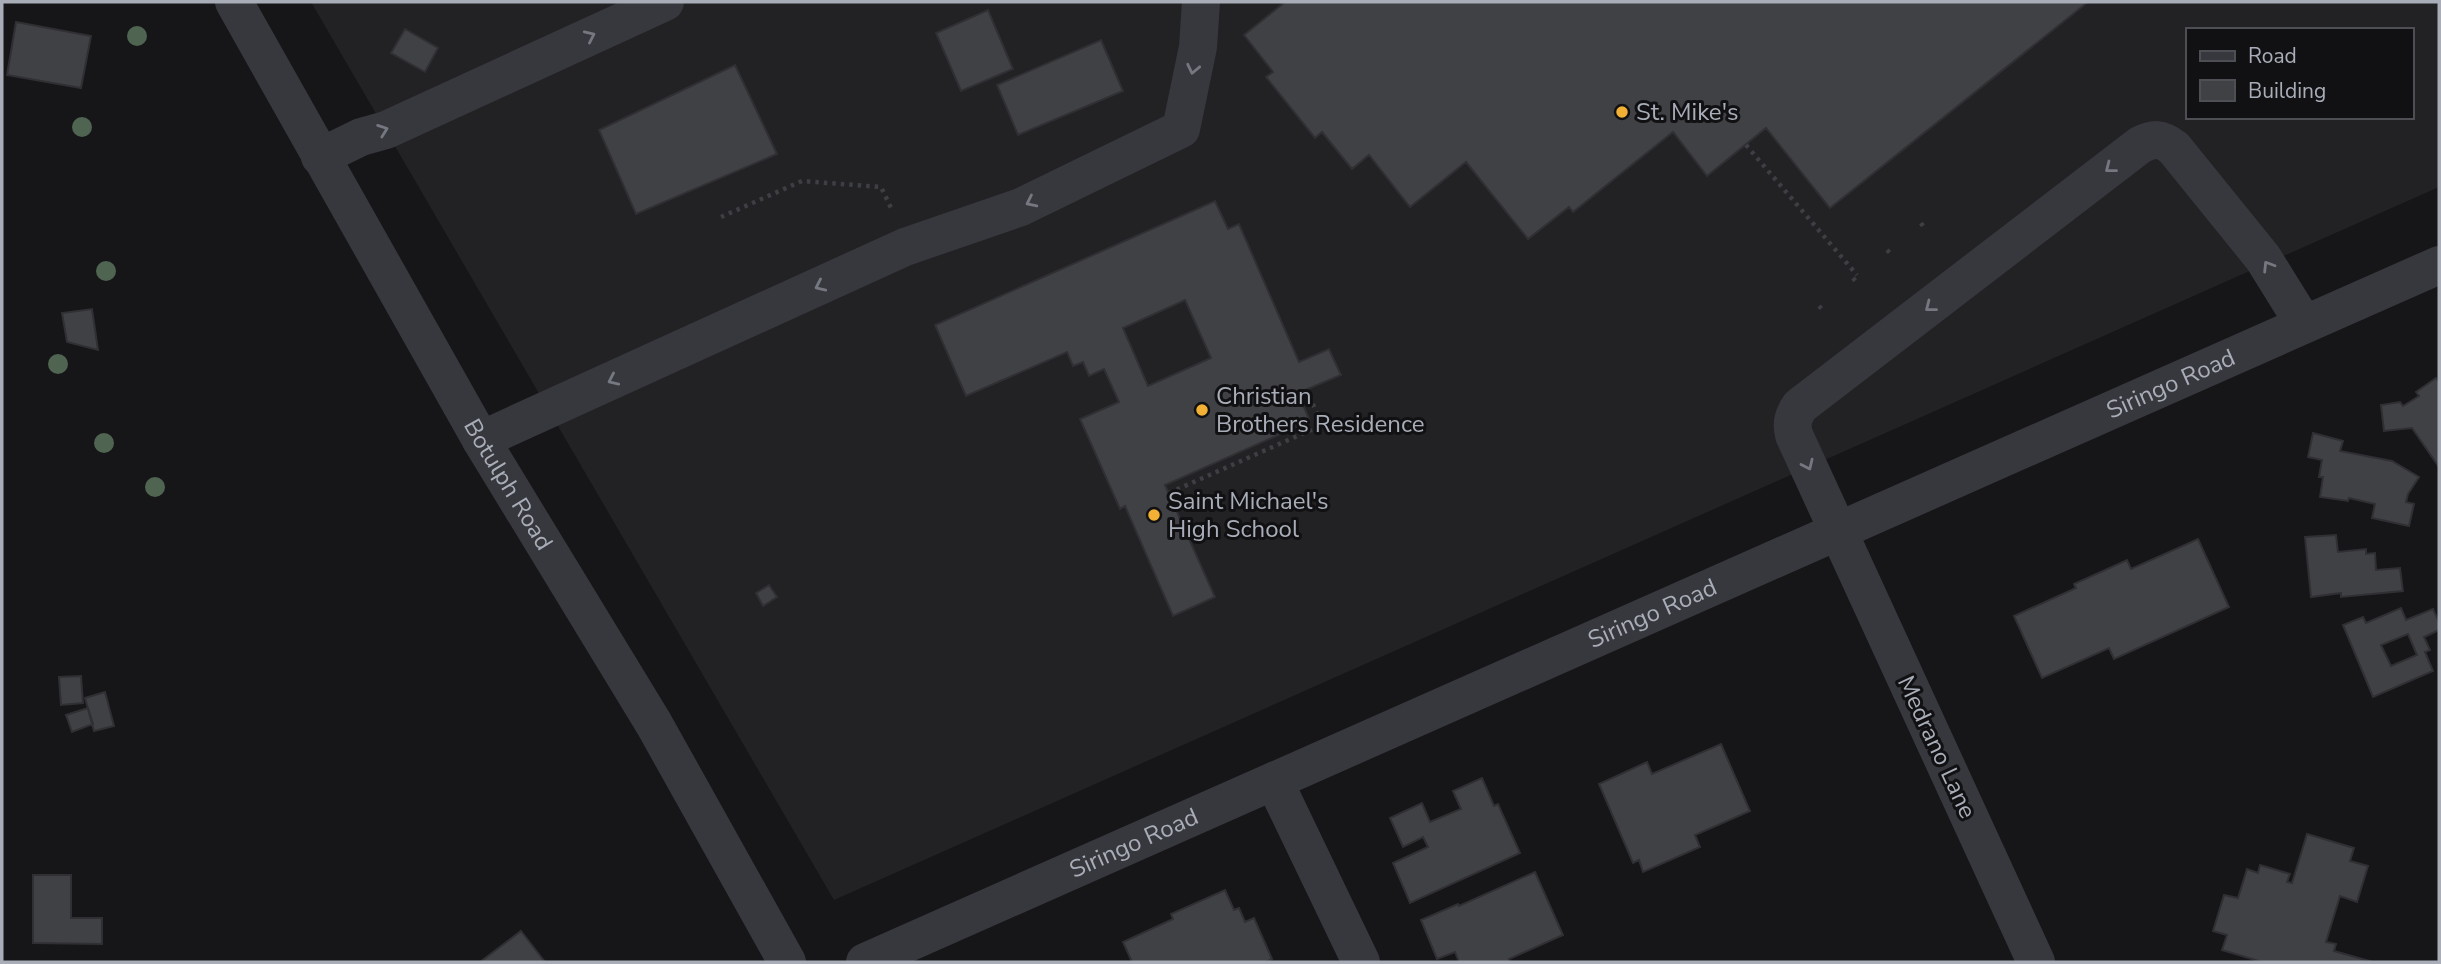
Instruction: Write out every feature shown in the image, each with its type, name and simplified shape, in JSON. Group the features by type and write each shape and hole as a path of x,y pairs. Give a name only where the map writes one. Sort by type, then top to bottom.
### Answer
{"street":[{"name":"Botulph Road","path":"234,2 481,440 654,724 788,962"},
{"path":"320,156 361,137 386,130 665,2"},
{"path":"481,440 905,247 1021,207 1181,129 1198,47 1201,2"},
{"name":"Medrano Lane","path":"2036,962 1794,435 1791,425 1794,415 1800,406 2140,145 2152,139 2164,140 2174,148 2263,258 2304,324"},
{"name":"Siringo Road","path":"866,962 2439,265"},
{"path":"1275,781 1361,962"}],"path":[{"path":"1746,145 1856,278"},
{"path":"721,217 802,181 881,187 897,219"},
{"path":"1921,223 1925,229"},
{"path":"1887,250 1892,255"},
{"path":"1169,493 1322,425 1308,393"}],"shaded area":[{"name":"Saint Michael's High School","path":"311,2 2439,2 2439,187 834,900"}],"building":[{"name":"St. Mike's","path":"1285,2 2088,2 1830,208 1766,128 1707,176 1673,132 1573,212 1569,207 1528,239 1466,162 1410,207 1369,155 1352,169 1322,132 1315,138 1266,77 1273,72 1244,35"},
{"path":"988,10 1013,69 961,91 936,33"},
{"path":"16,22 91,36 81,88 7,75"},
{"path":"405,29 438,48 425,72 391,53"},
{"path":"1101,40 1123,91 1018,135 997,85"},
{"path":"735,65 777,154 636,214 599,130"},
{"name":"Christian Brothers Residence","path":"1215,201 1228,229 1239,224 1299,362 1329,349 1341,375 1298,393 1310,421 1165,485 1215,597 1173,616 1125,506 1120,509 1080,419 1119,402 1104,369 1089,376 1083,362 1073,366 1067,352 966,396 935,325","holes":["1185,300 1211,358 1148,386 1123,328"]},
{"path":"92,309 98,350 67,342 62,313"},
{"path":"2436,378 2439,382 2439,467 2412,428 2384,431 2381,405 2400,402 2403,406 2419,396 2416,392"},
{"path":"2313,433 2343,441 2340,451 2392,461 2419,477 2406,502 2414,504 2409,526 2372,518 2375,504 2349,498 2348,501 2320,497 2322,460 2308,457"},
{"path":"2336,535 2338,552 2366,549 2366,554 2375,553 2376,570 2400,568 2403,591 2311,597 2305,537"},
{"path":"2198,539 2229,607 2114,659 2109,648 2042,678 2014,616 2076,588 2074,584 2127,560 2131,569"},
{"path":"769,585 777,597 763,606 756,593"},
{"path":"2401,608 2406,620 2433,609 2439,622 2439,630 2424,637 2430,650 2425,652 2433,671 2373,697 2343,625 2363,617 2366,623","holes":["2408,634 2417,655 2391,666 2381,645"]},
{"path":"81,676 83,703 61,705 59,677"},
{"path":"105,692 114,726 94,731 85,698"},
{"path":"88,708 93,724 72,732 66,715"},
{"path":"1721,744 1750,811 1695,835 1700,847 1643,872 1639,860 1633,863 1599,784 1647,762 1652,774"},
{"path":"1482,778 1494,806 1498,804 1520,853 1410,903 1393,863 1428,847 1423,837 1403,847 1390,818 1422,803 1430,822 1461,809 1453,791"},
{"path":"2307,834 2354,848 2350,861 2368,866 2357,902 2340,896 2326,942 2336,944 2334,951 2373,962 2262,962 2222,950 2227,935 2213,931 2224,895 2238,898 2247,869 2258,873 2260,865 2290,874 2287,882 2292,883"},
{"path":"1535,872 1563,935 1509,959 1510,962 1459,962 1455,952 1437,959 1421,920"},
{"path":"33,875 71,875 71,918 102,918 102,944 33,943"},
{"path":"1225,890 1234,910 1239,908 1245,922 1254,918 1272,959 1266,962 1132,962 1123,942 1173,919 1171,914"},
{"path":"521,931 545,962 480,962"}],"place":[{"name":"St. Mike's","path":"1622,112"},
{"name":"Christian Brothers Residence","path":"1202,410"},
{"name":"Saint Michael's High School","path":"1154,515"}]}
